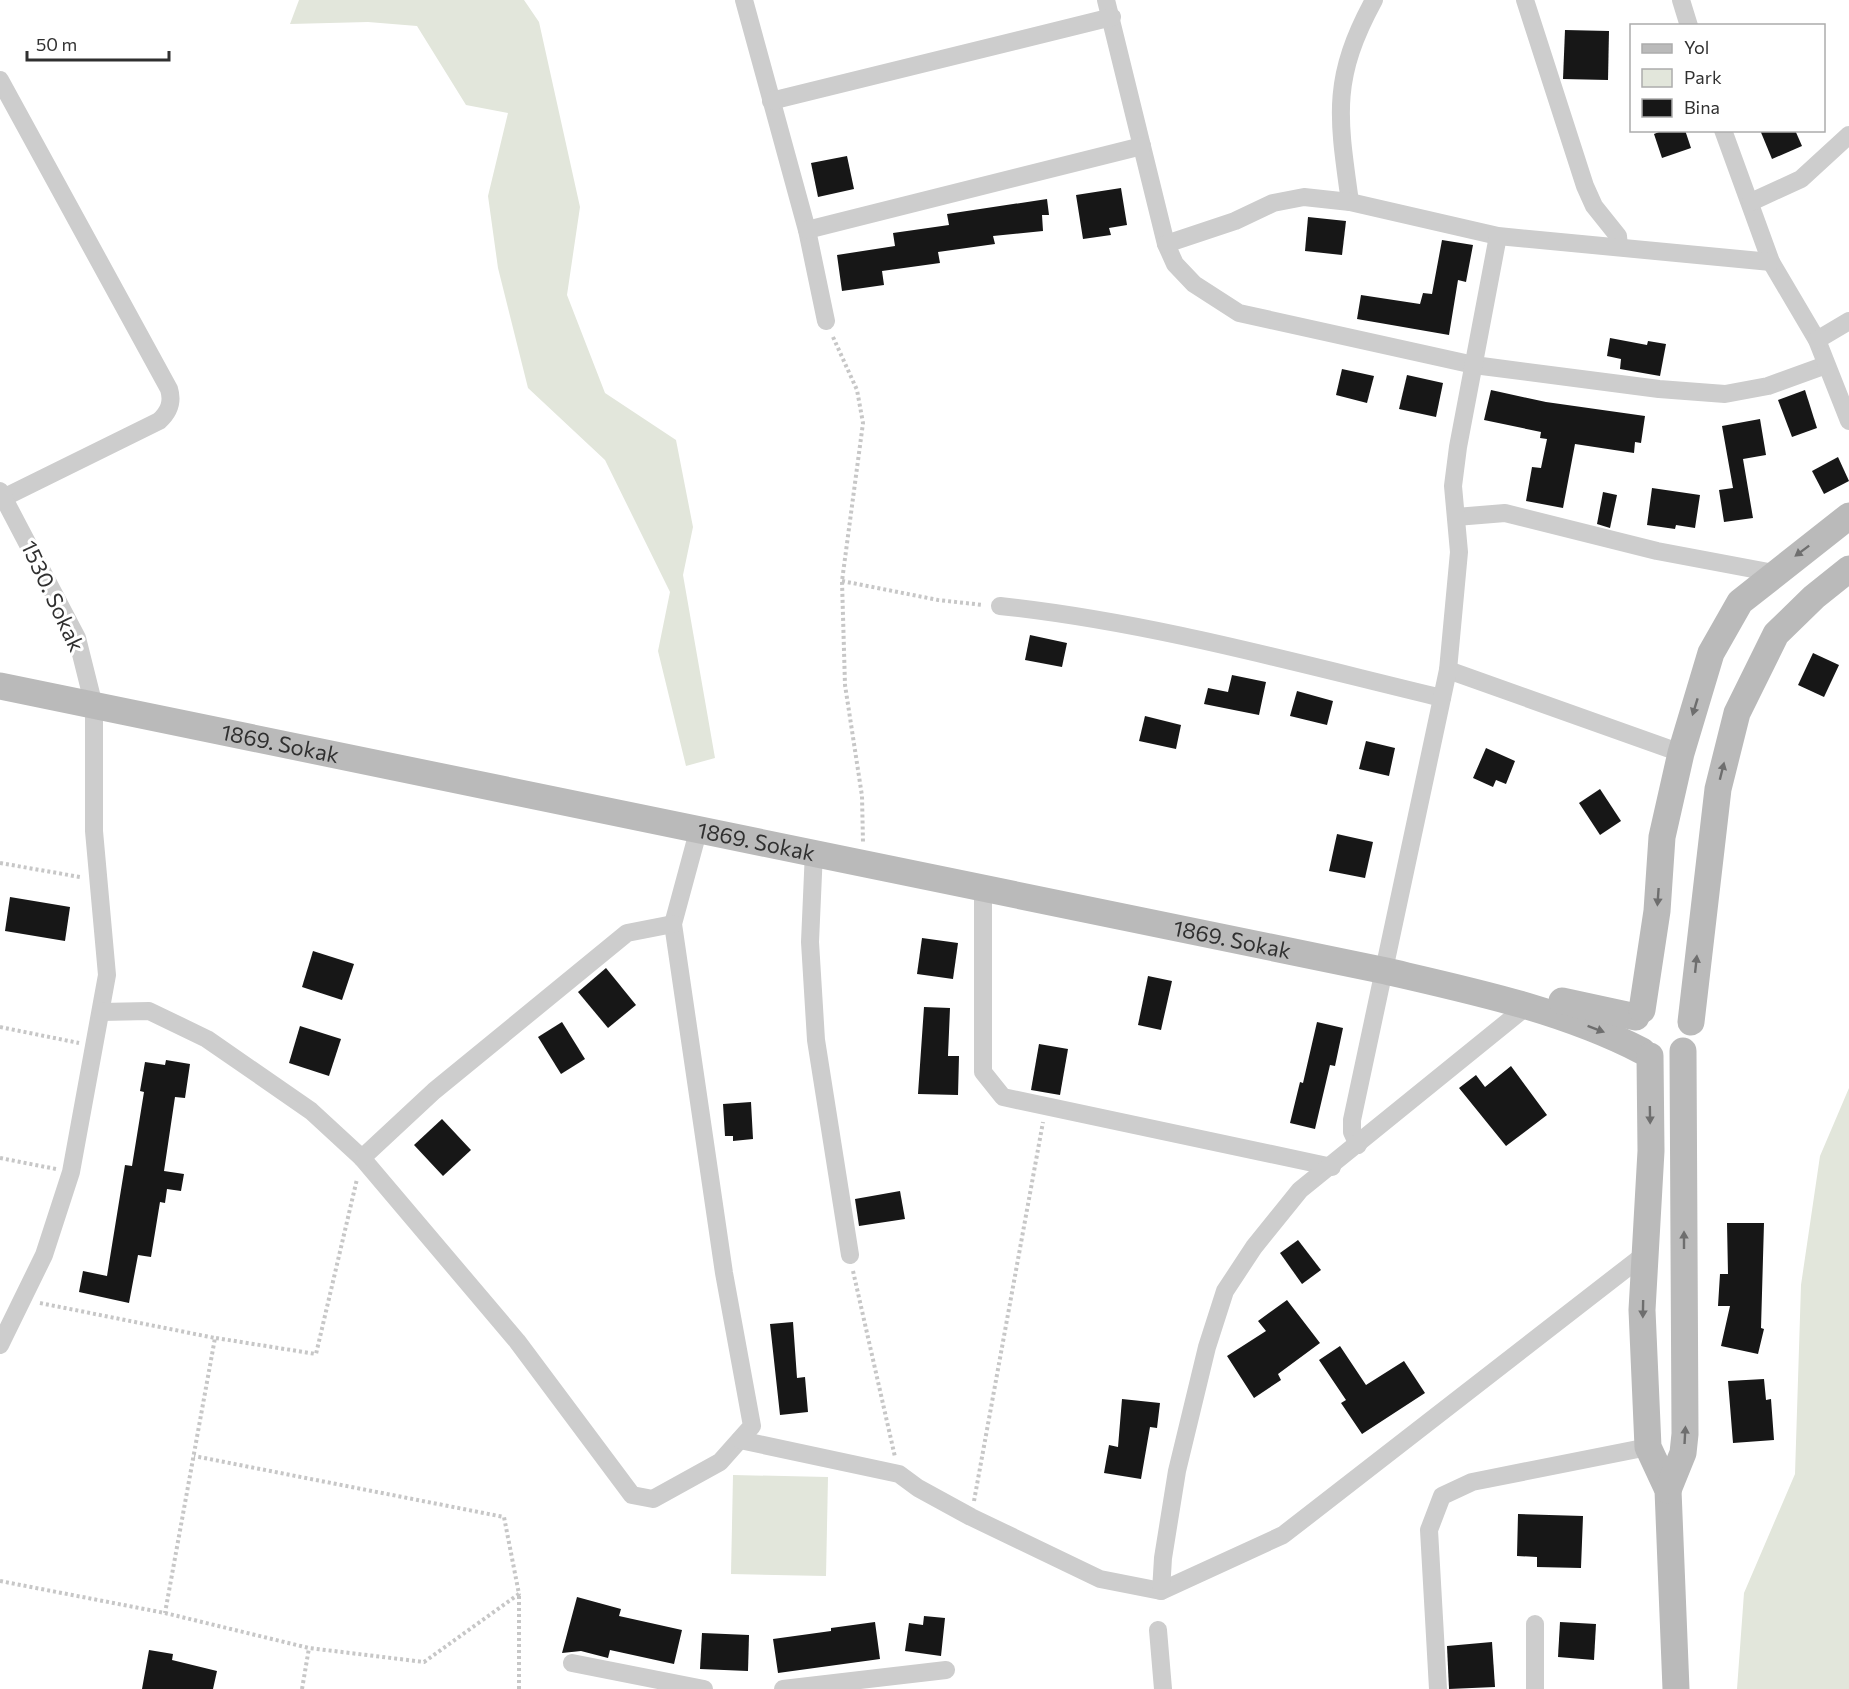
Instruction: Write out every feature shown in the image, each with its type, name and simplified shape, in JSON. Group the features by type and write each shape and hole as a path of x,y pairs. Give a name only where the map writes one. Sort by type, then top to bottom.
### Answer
{"main road":[{"path":"1676,1689 1668,1490 1648,1447 1642,1310 1651,1151 1646,1054 1634,1035 1657,911 1662,837 1681,753 1711,653 1740,602 1849,516"},
{"path":"1646,1054 1667,1059 1683,1051 1689,1042 1718,789 1737,713 1776,634 1814,597 1849,568"},
{"name":"1869. Sokak","path":"0,686 814,851 1418,978 1588,1007 1639,1013"},
{"path":"1588,1007 1628,991 1640,977 1649,958"},
{"name":"1869. Sokak","path":"1418,978 1594,1028 1646,1054"},
{"path":"1639,1013 1660,1001 1670,1002 1686,1013 1691,1022"},
{"path":"1668,1490 1683,1453 1685,1434 1683,1051"}],"street":[{"path":"744,0 807,230 826,321"},
{"path":"1350,202 1340,122 1341,82 1344,66 1374,0"},
{"path":"1525,0 1585,186 1593,206 1618,236 1619,247"},
{"path":"1681,0 1688,24"},
{"path":"771,101 1109,8 1166,244 1175,264 1194,284 1239,313 1474,365 1659,389 1725,394 1768,386 1826,365"},
{"path":"0,80 169,388 171,401 165,416 159,421 2,494"},
{"path":"1724,132 1771,262 1817,340 1849,422"},
{"path":"1750,202 1801,179 1849,135"},
{"path":"807,230 1142,146"},
{"path":"1166,244 1235,221 1273,203 1304,197 1350,202 1498,236 1771,262"},
{"path":"1358,1146 1352,1132 1352,1120 1386,971 1448,670 1459,552 1455,476 1464,406 1498,236"},
{"path":"1817,340 1849,321"},
{"name":"1530. Sokak","path":"0,1345 44,1256 71,1172 107,975 94,831 93,706 77,638 2,494"},
{"path":"1456,517 1505,513 1657,550 1774,573"},
{"path":"1000,606 1066,613 1190,638 1442,698"},
{"path":"1448,670 1681,753"},
{"path":"101,1012 149,1011 207,1039 311,1111 362,1158 517,1341 632,1495 653,1499 720,1462 752,1426 724,1273 673,924 699,828"},
{"path":"814,851 810,942 816,1040 850,1256"},
{"path":"983,886 983,1072 1003,1097 1332,1167"},
{"path":"362,1158 434,1091 627,933 673,924"},
{"path":"1161,1591 1163,1558 1177,1471 1207,1347 1225,1291 1254,1246 1300,1190 1358,1146 1526,1007"},
{"path":"740,1440 899,1474 918,1488 971,1517 1100,1579 1161,1591 1283,1535 1645,1254"},
{"path":"1438,1689 1429,1530 1442,1496 1472,1482 1648,1447"},
{"path":"1534,1689 1535,1624"},
{"path":"1158,1629 1163,1689"},
{"path":"572,1663 704,1689"},
{"path":"783,1689 946,1670"}],"path":[{"path":"826,321 857,390 863,423 842,581 845,685 862,796 862,861"},
{"path":"842,581 938,600 1000,606"},
{"path":"0,863 99,880"},
{"path":"0,1027 95,1046"},
{"path":"971,1517 1046,1106"},
{"path":"0,1158 71,1172"},
{"path":"22,1300 215,1338 316,1354 362,1158"},
{"path":"850,1256 899,1474"},
{"path":"165,1613 215,1338"},
{"path":"194,1456 504,1517 519,1594 519,1689"},
{"path":"0,1581 165,1613 309,1648 424,1662 519,1594"},
{"path":"302,1689 309,1648"}],"green space":[{"path":"299,0 524,0 539,22 580,207 567,295 605,393 676,440 693,527 683,575 715,758 686,766 658,651 670,592 605,460 528,388 498,268 488,196 508,113 466,105 417,26 368,22 290,24"},
{"path":"1849,1088 1849,1689 1737,1689 1744,1593 1795,1474 1801,1285 1820,1156"},
{"path":"733,1475 828,1477 826,1576 731,1574"}],"building":[{"path":"1565,30 1609,31 1608,80 1563,79"},
{"path":"1686,132 1691,148 1662,158 1654,134"},
{"path":"1761,132 1796,132 1802,146 1772,159"},
{"path":"847,156 854,189 818,197 811,163"},
{"path":"1121,188 1127,225 1109,228 1111,235 1083,239 1076,195"},
{"path":"1047,199 1049,215 1042,215 1043,231 993,236 995,244 938,252 940,263 882,271 884,285 842,291 837,255 895,246 893,233 949,225 947,214"},
{"path":"1308,217 1346,221 1342,255 1305,251"},
{"path":"1442,240 1473,245 1466,282 1458,280 1449,335 1357,319 1361,295 1420,304 1423,293 1432,294"},
{"path":"1610,338 1647,345 1648,341 1666,344 1660,376 1620,369 1621,359 1607,356"},
{"path":"1342,369 1374,376 1367,403 1336,395"},
{"path":"1407,375 1443,383 1436,417 1399,409"},
{"path":"1491,390 1546,402 1645,416 1641,443 1635,442 1634,453 1575,444 1563,508 1526,501 1532,467 1541,468 1547,439 1540,438 1541,432 1484,420"},
{"path":"1805,390 1817,428 1792,437 1778,400"},
{"path":"1760,419 1766,455 1743,459 1753,518 1724,522 1719,490 1733,488 1722,426"},
{"path":"1838,457 1849,481 1824,494 1812,471"},
{"path":"1652,488 1700,495 1695,528 1676,525 1675,529 1647,525"},
{"path":"1603,492 1617,495 1610,528 1597,524"},
{"path":"1030,635 1067,643 1062,667 1025,660"},
{"path":"1813,653 1839,665 1824,697 1798,685"},
{"path":"1232,675 1266,682 1259,715 1204,704 1208,688 1228,692"},
{"path":"1297,691 1333,701 1327,725 1290,716"},
{"path":"1145,716 1181,725 1176,749 1139,741"},
{"path":"1366,741 1395,748 1389,776 1359,769"},
{"path":"1486,748 1515,761 1506,784 1496,780 1493,787 1473,778"},
{"path":"1600,789 1621,821 1600,835 1579,803"},
{"path":"1337,834 1373,842 1365,878 1329,871"},
{"path":"10,897 70,907 65,941 5,931"},
{"path":"922,938 958,943 953,979 917,974"},
{"path":"313,951 354,964 342,1000 302,987"},
{"path":"606,968 636,1005 608,1028 578,992"},
{"path":"1148,976 1172,981 1161,1030 1138,1025"},
{"path":"924,1007 950,1008 948,1056 959,1056 958,1095 918,1094"},
{"path":"562,1022 585,1059 561,1074 538,1037"},
{"path":"1317,1022 1343,1028 1335,1066 1330,1065 1315,1129 1290,1123 1300,1082 1303,1083"},
{"path":"300,1026 341,1039 329,1076 289,1063"},
{"path":"1039,1044 1068,1049 1060,1095 1031,1090"},
{"path":"166,1060 190,1064 185,1098 175,1097 164,1171 184,1174 181,1191 167,1189 165,1203 160,1202 151,1257 138,1255 129,1303 79,1292 83,1271 107,1276 125,1165 132,1166 144,1092 140,1091 145,1062 165,1065"},
{"path":"1511,1066 1547,1115 1506,1146 1459,1088 1476,1075 1485,1087"},
{"path":"751,1102 753,1139 733,1141 733,1136 725,1136 723,1104"},
{"path":"442,1119 471,1150 443,1176 414,1145"},
{"path":"900,1191 905,1219 859,1226 855,1199"},
{"path":"1727,1223 1764,1223 1761,1328 1764,1329 1758,1354 1721,1346 1730,1306 1718,1306 1720,1274 1728,1274"},
{"path":"1298,1240 1321,1270 1302,1284 1280,1253"},
{"path":"1287,1300 1320,1343 1278,1374 1281,1380 1254,1398 1227,1356 1266,1331 1258,1321"},
{"path":"793,1322 797,1378 805,1377 808,1412 780,1415 770,1324"},
{"path":"1340,1346 1366,1385 1404,1361 1425,1393 1362,1434 1341,1403 1346,1400 1319,1360"},
{"path":"1764,1379 1766,1400 1771,1399 1774,1440 1733,1443 1728,1381"},
{"path":"1122,1399 1160,1403 1157,1428 1150,1427 1141,1479 1104,1473 1109,1445 1118,1447"},
{"path":"1518,1514 1583,1516 1581,1568 1537,1567 1537,1557 1517,1556"},
{"path":"577,1597 621,1609 619,1616 682,1630 674,1664 610,1650 608,1658 581,1651 562,1653"},
{"path":"924,1616 945,1618 941,1656 905,1651 909,1623 923,1625"},
{"path":"875,1622 880,1659 778,1673 773,1639"},
{"path":"1560,1622 1596,1624 1594,1660 1558,1657"},
{"path":"702,1633 749,1635 748,1671 700,1669"},
{"path":"1492,1642 1495,1687 1449,1689 1447,1646"},
{"path":"149,1650 173,1654 172,1660 217,1671 213,1689 142,1689"}]}
